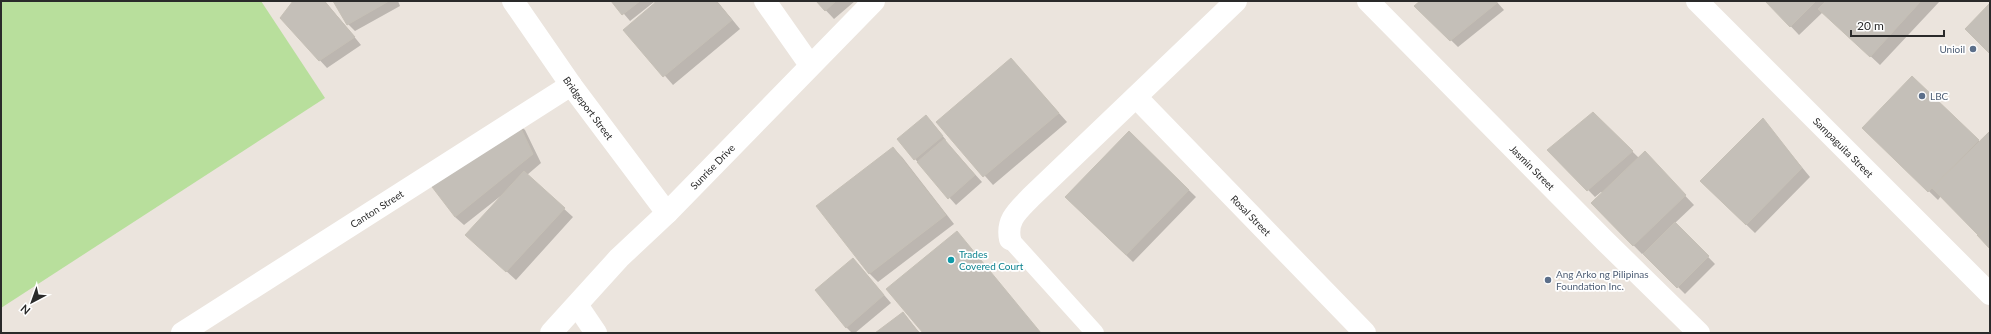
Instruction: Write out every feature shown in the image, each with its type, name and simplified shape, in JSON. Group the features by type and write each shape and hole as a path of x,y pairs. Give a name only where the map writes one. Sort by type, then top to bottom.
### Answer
{"street":[{"name":"Bridgeport Street","path":"513,1 571,85 667,213"},
{"path":"765,1 810,65"},
{"name":"Sunrise Drive","path":"551,333 619,258 667,213 874,1"},
{"path":"1010,239 1008,229 1019,210 1054,173 1136,98 1236,1"},
{"name":"Jasmin Street","path":"1368,1 1605,241 1699,333"},
{"name":"Sampaguita Street","path":"1697,1 1990,294"},
{"name":"Canton Street","path":"182,333 571,85"},
{"name":"Rosal Street","path":"1136,98 1365,333"},
{"path":"577,305 596,333"}],"lane":[{"path":"1010,239 1095,333"}],"green space":[{"path":"1,1 261,1 325,98 1,308"}],"building":[{"path":"293,1 324,1 355,37 319,61 280,18"},
{"path":"333,1 389,1 347,25"},
{"path":"611,1 640,1 622,15"},
{"path":"657,1 716,1 732,20 663,77 623,30"},
{"path":"816,1 836,1 825,11"},
{"path":"1420,1 1496,1 1497,3 1450,41 1414,6"},
{"path":"1765,1 1816,1 1790,27"},
{"path":"1826,1 1921,1 1870,57 1818,9"},
{"path":"1990,3 1990,54 1965,29"},
{"path":"1011,58 1059,113 983,177 936,122"},
{"path":"1912,76 1979,140 1928,192 1862,128"},
{"path":"1593,112 1633,151 1587,191 1547,150"},
{"path":"926,115 943,136 914,160 897,139"},
{"path":"1763,118 1802,168 1746,225 1700,181"},
{"path":"517,120 533,154 455,217 426,179"},
{"path":"1129,131 1189,190 1126,255 1065,197"},
{"path":"1990,131 1990,225 1979,236 1932,188"},
{"path":"944,139 975,175 948,199 917,162"},
{"path":"893,147 946,215 869,274 816,206"},
{"path":"1645,151 1686,195 1633,246 1591,203"},
{"path":"524,171 565,208 506,272 465,235"},
{"path":"1675,222 1709,256 1677,288 1643,254"},
{"path":"1990,225 1990,249 1977,235 1979,236"},
{"name":"Trades Covered Court","path":"957,231 1041,333 923,333 886,289"},
{"path":"853,258 884,295 846,328 815,290"},
{"path":"903,312 919,333 875,333"}],"place":[{"name":"Unioil","path":"1973,49"},
{"name":"LBC","path":"1922,96"},
{"name":"Trades Covered Court","path":"951,260"},
{"name":"Ang Arko ng Pilipinas Foundation Inc.","path":"1548,280"}]}
